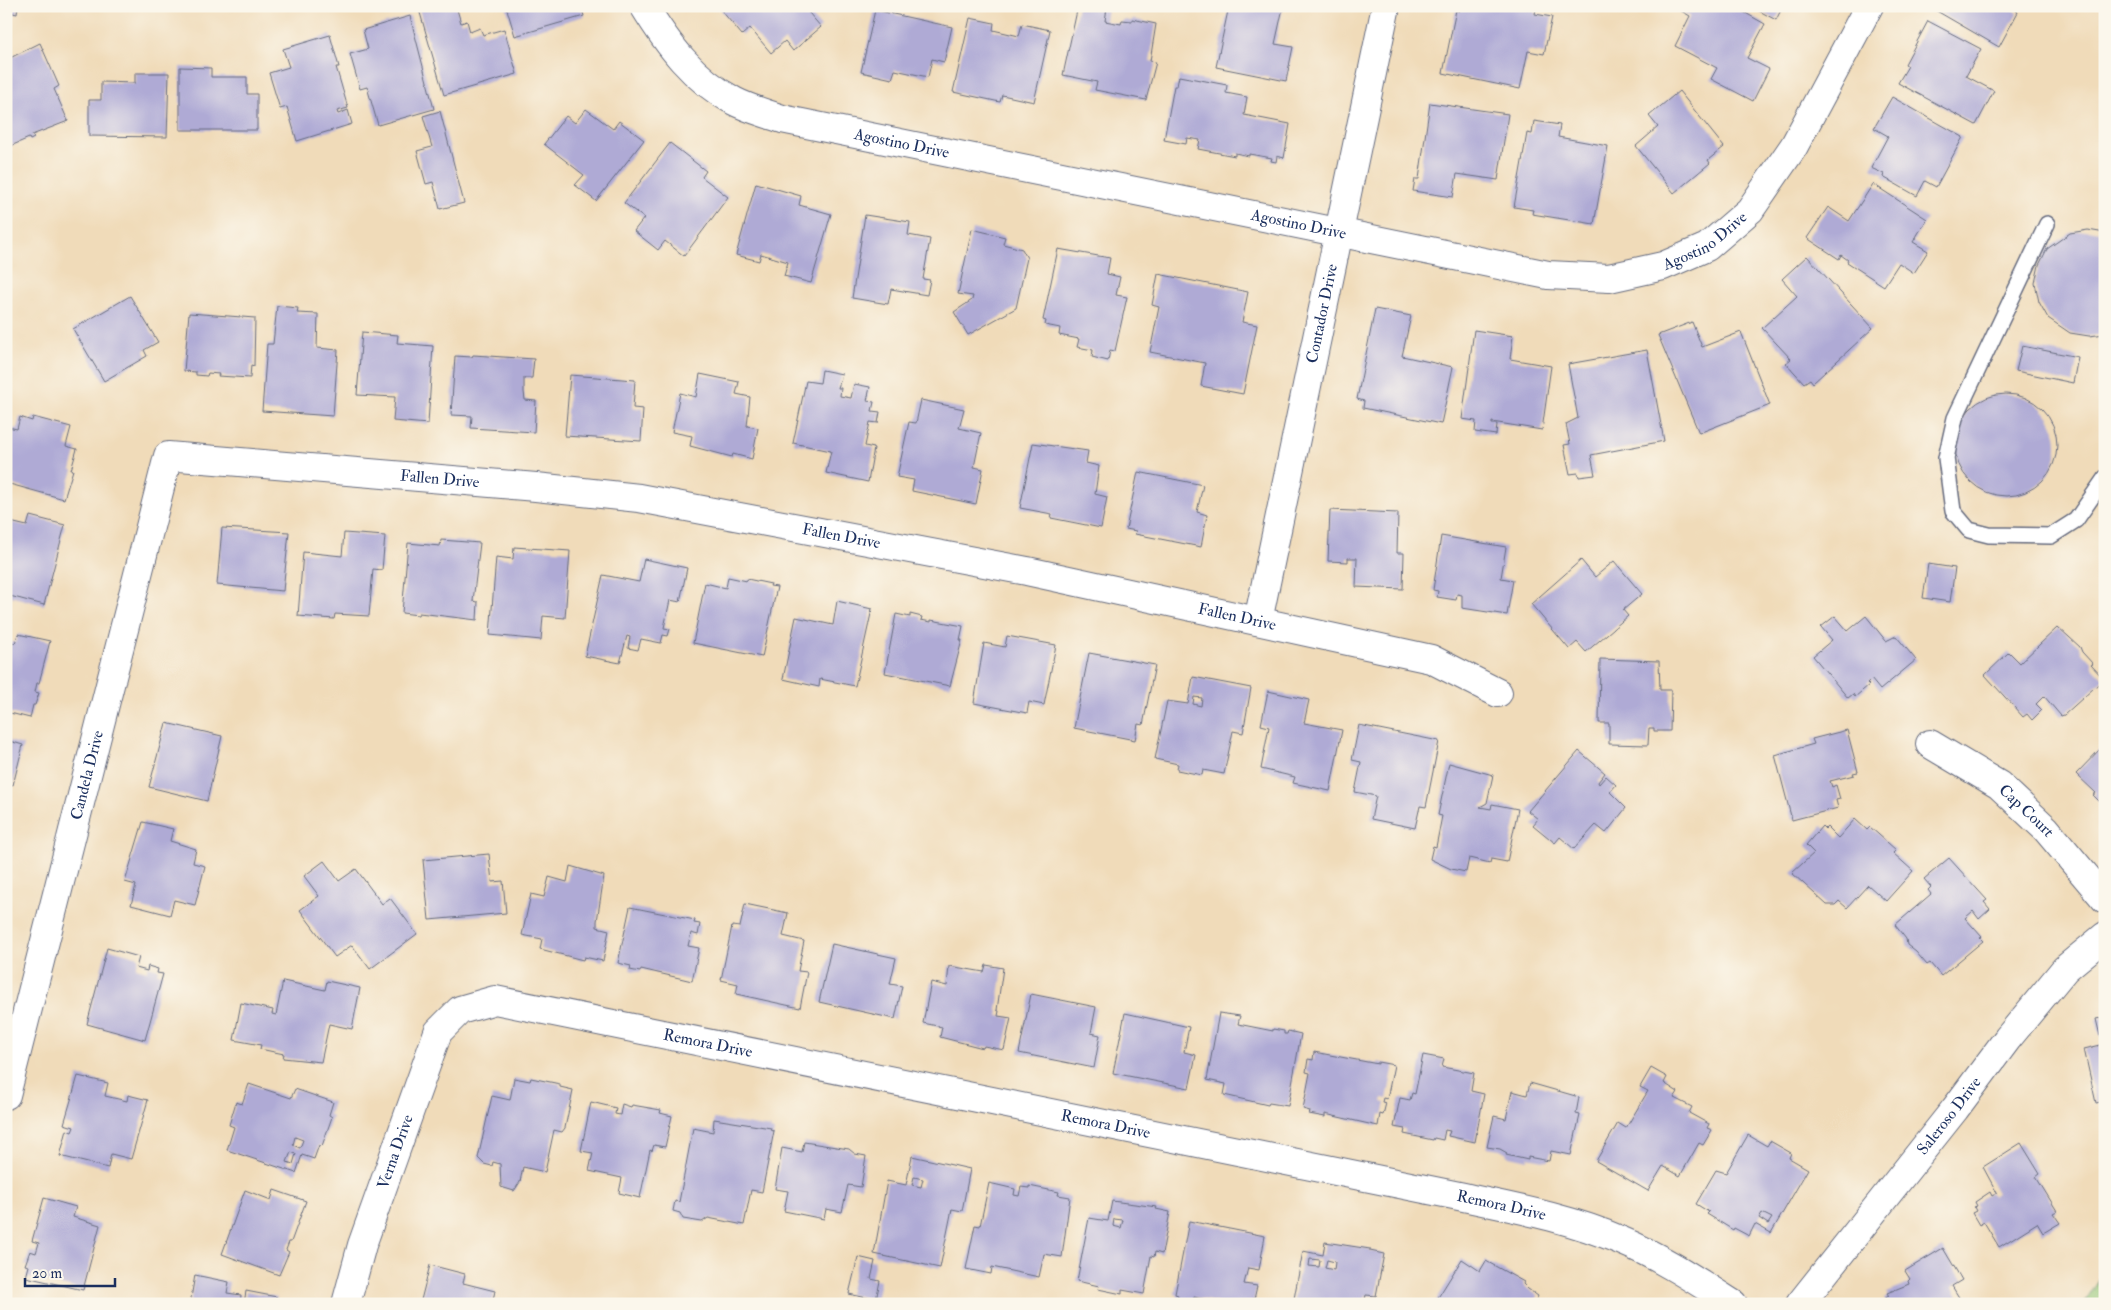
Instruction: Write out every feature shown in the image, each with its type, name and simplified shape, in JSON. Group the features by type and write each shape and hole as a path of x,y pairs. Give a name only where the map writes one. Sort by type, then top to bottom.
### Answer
{"street":[{"name":"Agostino Drive","path":"644,6 666,43 697,77 735,101 782,119 1548,275 1609,278 1663,266 1706,247 1750,210 1794,146 1869,6"},
{"name":"Contador Drive","path":"1258,621 1386,6"},
{"name":"Fallen Drive","path":"168,456 536,487 639,498 1027,571 1431,659 1498,693"},
{"name":"Candela Drive","path":"6,1095 168,456"},
{"name":"Cap Court","path":"1930,744 1999,785 2046,829 2105,899"},
{"name":"Saleroso Drive","path":"1800,1304 1955,1109 2008,1038 2065,969 2105,936"},
{"name":"Remora Drive","path":"460,1010 496,1000 1539,1214 1620,1240 1692,1278 1733,1304"},
{"name":"Verna Drive","path":"346,1304 362,1245 438,1032 460,1010"}],"lane":[{"path":"2047,224 1955,418 1946,458 1953,511 1969,530 1982,533 2051,536 2076,520 2105,478"}],"green space":[{"path":"2105,1271 2105,1304 2084,1304"}],"building":[{"path":"6,6 18,6 17,14 9,12 7,22"},
{"path":"418,6 456,6 461,23 467,21 470,32 480,28 483,35 504,29 517,74 444,95"},
{"path":"506,6 581,6 584,16 515,36"},
{"path":"725,6 803,6 821,27 793,51 785,41 771,53 750,28 742,35 721,10"},
{"path":"1078,6 1107,8 1105,21 1121,24 1122,20 1132,21 1132,19 1156,24 1150,61 1156,62 1146,100 1095,90 1097,82 1063,75"},
{"path":"1229,6 1273,6 1283,8 1275,44 1293,47 1286,81 1216,67"},
{"path":"1460,6 1521,6 1536,9 1535,14 1552,17 1544,54 1528,51 1520,89 1443,73 1456,10 1459,11"},
{"path":"1678,6 1733,6 1765,24 1747,58 1769,69 1753,101 1711,79 1717,68 1675,46 1690,16 1676,8"},
{"path":"1750,6 1783,6 1776,20"},
{"path":"1937,6 2008,6 2018,12 1999,47 1935,10"},
{"path":"875,10 952,27 944,62 932,59 928,77 895,70 892,79 861,72"},
{"path":"410,16 434,109 378,125 367,87 360,89 350,54 368,49 363,30"},
{"path":"970,18 994,23 993,30 1019,36 1022,24 1050,30 1034,102 1002,95 1000,102 953,92"},
{"path":"1928,21 1981,49 1966,76 1994,91 1976,125 1898,83 1908,66 1905,64"},
{"path":"330,35 339,67 336,67 348,108 337,111 338,114 348,110 352,124 297,141 287,107 280,109 269,73 289,67 283,49"},
{"path":"40,43 59,86 54,89 68,121 32,135 34,138 30,140 29,138 6,148 6,60"},
{"path":"180,67 211,68 211,77 247,77 247,94 257,94 257,130 180,130"},
{"path":"135,73 169,73 167,137 89,136 89,100 101,100 101,82 135,83"},
{"path":"1179,76 1227,85 1226,93 1247,97 1244,115 1290,124 1284,158 1277,156 1276,162 1271,161 1272,158 1249,154 1249,156 1235,153 1235,156 1198,149 1200,140 1187,138 1186,144 1164,140 1174,86 1177,86"},
{"path":"1679,91 1724,147 1708,160 1710,163 1674,193 1636,146 1658,127 1649,116"},
{"path":"1892,97 1963,137 1936,187 1925,181 1917,196 1883,177 1884,174 1871,168 1888,136 1874,128"},
{"path":"1430,103 1508,114 1498,180 1457,174 1453,197 1413,191 1415,179 1419,179"},
{"path":"586,109 613,129 619,121 644,140 596,201 575,185 584,175 544,144 566,116 575,123"},
{"path":"440,111 464,203 440,209 433,182 426,184 417,151 432,147 423,116"},
{"path":"1534,121 1560,125 1558,137 1608,146 1594,224 1532,214 1533,210 1514,207 1527,133 1532,134"},
{"path":"670,143 706,171 702,177 728,197 684,256 665,241 658,250 634,231 644,218 624,203"},
{"path":"756,183 801,196 799,205 831,214 811,283 784,276 788,262 761,254 759,261 736,255"},
{"path":"1873,184 1927,219 1913,242 1928,251 1914,273 1899,263 1884,286 1847,262 1848,260 1841,255 1839,259 1807,238 1828,207 1849,221"},
{"path":"865,215 910,222 908,235 930,239 923,279 930,280 927,295 891,289 888,304 852,298"},
{"path":"972,229 1005,237 1003,244 1022,249 1027,258 1016,308 968,335 954,312 972,300 973,296 958,294"},
{"path":"2088,230 2105,233 2105,334 2089,336 2070,333 2048,318 2039,302 2035,283 2039,265 2047,249 2070,233"},
{"path":"1058,249 1110,258 1107,274 1120,277 1116,295 1127,297 1115,351 1110,350 1108,361 1092,357 1093,350 1077,347 1079,339 1059,335 1060,328 1045,325 1046,321 1043,320"},
{"path":"1807,256 1873,328 1813,383 1810,379 1804,383 1786,363 1791,359 1762,328 1797,296 1782,279"},
{"path":"1158,274 1248,292 1242,322 1257,325 1243,394 1201,386 1205,363 1150,352 1159,307 1152,305"},
{"path":"130,296 158,342 144,350 147,356 104,381 73,329"},
{"path":"277,306 298,308 297,313 318,314 317,348 338,350 333,416 262,411 267,344 273,344"},
{"path":"1375,309 1411,316 1402,356 1453,367 1441,424 1363,408 1364,401 1357,399"},
{"path":"189,313 255,318 254,366 251,365 250,378 218,376 219,374 208,373 207,376 196,375 196,372 184,371"},
{"path":"1692,322 1702,347 1741,332 1770,405 1699,433 1658,335"},
{"path":"1474,330 1513,336 1510,359 1551,366 1542,430 1492,422 1492,424 1497,424 1496,435 1475,432 1476,421 1462,419"},
{"path":"362,332 398,335 397,343 433,346 428,424 393,421 395,397 357,395"},
{"path":"2022,346 2078,357 2073,383 2016,371"},
{"path":"1647,350 1664,441 1591,455 1595,475 1579,477 1578,473 1570,474 1564,445 1570,444 1566,424 1578,418 1568,364"},
{"path":"473,355 534,359 532,378 524,378 524,392 525,400 536,401 534,432 471,428 472,416 451,415 455,356 472,357"},
{"path":"822,370 842,374 838,388 841,388 840,396 851,398 854,384 870,387 867,401 874,402 872,411 880,412 878,423 870,422 865,446 874,448 868,482 826,473 831,451 793,443 806,381 820,383"},
{"path":"700,374 739,382 736,394 750,397 747,426 758,428 752,459 733,454 732,457 690,446 692,436 672,432 680,393 696,397"},
{"path":"570,375 635,380 633,408 643,409 641,441 565,436"},
{"path":"2006,394 2025,398 2042,409 2053,426 2057,445 2053,464 2042,481 2025,492 2006,496 1987,492 1970,481 1959,464 1955,445 1959,426 1970,409 1987,398"},
{"path":"921,400 964,409 959,428 981,433 974,467 983,469 976,504 912,491 914,480 897,477 909,422 916,423"},
{"path":"20,417 32,421 33,417 71,427 66,446 77,449 64,499 6,483 10,469 6,468 6,433 8,427 17,429"},
{"path":"1033,443 1088,451 1086,463 1099,466 1095,494 1107,497 1101,528 1051,518 1052,514 1020,508"},
{"path":"1138,472 1203,485 1197,512 1207,515 1201,547 1135,534 1136,531 1126,529"},
{"path":"1330,510 1398,513 1397,553 1404,553 1403,589 1356,587 1357,558 1348,558 1348,562 1328,561"},
{"path":"30,516 65,525 44,605 6,595 6,521 27,526"},
{"path":"222,528 289,532 283,591 217,585"},
{"path":"344,533 385,536 382,570 373,569 369,616 335,614 334,619 298,616 303,552 342,556"},
{"path":"1441,536 1506,547 1501,578 1513,580 1507,615 1462,608 1462,595 1457,594 1456,600 1437,597 1438,591 1433,590"},
{"path":"441,540 480,543 473,601 478,602 477,620 419,613 418,615 402,613 408,543 440,546"},
{"path":"514,547 570,551 565,618 543,616 541,640 490,635 496,557 513,559"},
{"path":"644,559 687,568 680,602 670,600 664,628 670,629 668,636 663,635 661,643 641,639 638,650 628,648 630,637 627,636 620,663 585,656 603,575 639,582"},
{"path":"1581,560 1595,577 1614,561 1642,594 1623,610 1628,616 1586,652 1577,642 1569,649 1531,604"},
{"path":"1928,564 1955,568 1950,602 1923,598"},
{"path":"728,577 747,581 747,579 777,587 762,657 693,643 705,583 726,588"},
{"path":"837,601 872,609 855,686 820,679 819,687 783,679 796,617 833,625"},
{"path":"896,614 910,617 910,614 922,617 921,620 963,626 960,640 962,640 950,686 885,673"},
{"path":"1835,616 1848,631 1866,616 1886,641 1896,636 1916,660 1880,690 1871,679 1867,683 1869,685 1855,697 1853,694 1848,698 1813,656 1832,640 1821,627"},
{"path":"2058,627 2080,647 2093,664 2091,665 2104,679 2064,715 2061,716 2044,696 2036,704 2042,710 2032,720 2027,714 2023,717 1985,675 2009,652 2020,663"},
{"path":"18,634 50,641 35,692 39,693 35,705 33,705 30,718 6,712 6,641 15,643"},
{"path":"1007,636 1056,645 1044,705 1029,702 1027,713 974,703 984,643 1005,647"},
{"path":"1089,653 1155,665 1143,725 1138,724 1135,740 1074,728"},
{"path":"1600,659 1659,661 1660,690 1671,690 1670,731 1654,731 1654,728 1649,728 1648,745 1609,744 1609,723 1599,723"},
{"path":"1193,677 1251,688 1243,733 1233,731 1224,774 1203,770 1202,775 1177,770 1178,764 1155,759 1167,701 1188,704","holes":["1194,697 1202,698 1201,706 1193,704"]},
{"path":"1268,691 1309,700 1304,723 1342,730 1330,791 1293,783 1295,777 1261,769 1269,727 1261,725"},
{"path":"166,723 222,736 207,801 149,787"},
{"path":"1359,725 1439,741 1426,807 1420,806 1415,828 1371,819 1376,796 1355,792 1361,762 1352,760"},
{"path":"1847,730 1858,772 1853,773 1854,775 1830,781 1832,787 1836,785 1840,799 1836,800 1838,808 1792,820 1775,755 1814,744 1812,739"},
{"path":"6,740 23,745 13,785 6,783"},
{"path":"2103,746 2105,747 2105,807 2093,795 2096,793 2076,774"},
{"path":"1579,751 1605,773 1598,782 1599,784 1606,776 1616,785 1610,792 1626,808 1606,833 1596,825 1574,849 1560,837 1555,843 1533,825 1538,819 1528,811"},
{"path":"1449,763 1493,775 1487,803 1480,807 1491,809 1492,804 1518,809 1507,862 1491,859 1490,863 1469,858 1466,872 1451,869 1430,859 1433,846 1436,847 1442,816 1438,815"},
{"path":"1855,819 1867,830 1870,827 1896,850 1893,853 1913,871 1886,901 1868,885 1847,908 1839,901 1835,905 1827,905 1792,873 1814,853 1806,845 1822,826 1825,829 1827,827 1838,838"},
{"path":"143,822 173,829 170,841 196,849 193,863 205,866 195,905 174,900 170,915 131,905 136,885 125,882"},
{"path":"489,854 492,882 503,881 506,913 429,920 423,860"},
{"path":"1949,858 1987,900 1984,902 1990,909 1979,919 1973,911 1965,918 1982,937 1980,938 1983,941 1941,976 1930,963 1927,965 1907,945 1906,939 1895,925 1931,894 1928,890 1931,887 1924,879"},
{"path":"324,861 339,881 356,869 382,904 390,898 417,934 370,969 352,945 335,957 300,910 319,896 304,876"},
{"path":"570,866 604,876 597,921 597,927 609,930 603,961 584,957 583,960 540,949 542,939 522,935 531,894 544,897 549,877 567,882"},
{"path":"745,904 788,913 783,936 804,941 798,971 807,972 800,1008 736,994 738,984 721,980 732,926 740,927"},
{"path":"630,907 695,920 694,923 700,924 698,935 691,933 688,946 699,948 692,981 641,969 640,972 630,970 631,966 618,963"},
{"path":"832,944 896,958 890,984 902,986 895,1019 819,1002"},
{"path":"107,948 139,957 136,968 147,971 148,966 158,969 157,973 163,974 145,1040 87,1024"},
{"path":"986,965 1003,968 997,1010 999,1011 998,1016 1011,1018 1004,1050 984,1046 983,1048 940,1037 942,1027 923,1023 931,982 947,986 949,966 984,972"},
{"path":"283,981 325,990 327,981 360,988 352,1029 329,1024 321,1062 283,1058 284,1054 260,1049 261,1045 234,1040 241,1003 273,1010 272,1014 276,1015"},
{"path":"1031,994 1096,1007 1091,1033 1100,1035 1094,1068 1019,1053"},
{"path":"1125,1013 1189,1027 1184,1052 1196,1055 1189,1088 1113,1073"},
{"path":"1219,1013 1240,1016 1238,1024 1273,1031 1273,1029 1284,1031 1284,1034 1287,1034 1288,1031 1301,1034 1288,1106 1269,1103 1268,1105 1224,1095 1226,1084 1207,1080"},
{"path":"2105,1017 2105,1035 2100,1036 2096,1019"},
{"path":"2105,1044 2105,1101 2096,1103 2084,1049"},
{"path":"1314,1052 1378,1064 1378,1062 1394,1065 1387,1099 1383,1098 1382,1102 1386,1103 1383,1115 1380,1114 1378,1126 1325,1114 1325,1117 1309,1114 1310,1111 1303,1109 1310,1073 1306,1072 1308,1059 1313,1060"},
{"path":"1423,1055 1444,1059 1442,1067 1474,1073 1471,1091 1484,1094 1475,1142 1448,1136 1450,1131 1445,1130 1443,1140 1434,1138 1433,1140 1404,1134 1405,1129 1394,1127 1400,1098 1410,1100 1412,1093 1415,1094"},
{"path":"1651,1068 1667,1077 1664,1083 1678,1092 1674,1098 1692,1107 1689,1113 1709,1124 1707,1128 1712,1130 1703,1145 1699,1143 1680,1176 1663,1166 1648,1191 1596,1161 1618,1123 1626,1128 1648,1091 1640,1087"},
{"path":"78,1076 108,1083 105,1096 127,1101 128,1095 148,1100 131,1159 111,1154 108,1168 60,1156 67,1130 72,1132 74,1127 64,1124"},
{"path":"514,1078 530,1081 531,1078 560,1084 560,1087 573,1090 565,1128 562,1132 554,1130 545,1172 523,1167 520,1182 514,1191 501,1187 500,1164 493,1162 492,1166 484,1164 478,1158 492,1096 510,1100"},
{"path":"1530,1083 1579,1097 1576,1114 1580,1115 1571,1155 1551,1151 1549,1161 1528,1157 1528,1160 1506,1155 1507,1153 1500,1149 1487,1147 1494,1116 1506,1119 1512,1091 1527,1095"},
{"path":"249,1084 291,1098 295,1089 333,1102 329,1115 332,1117 322,1146 319,1145 314,1159 302,1155 296,1173 227,1150 234,1127 229,1125 236,1102 242,1104","holes":["295,1137 303,1140 300,1148 293,1145","291,1152 296,1154 293,1164 287,1162"]},
{"path":"591,1102 616,1108 615,1114 620,1115 622,1104 631,1107 632,1105 661,1110 660,1113 672,1116 665,1147 654,1145 652,1151 650,1150 640,1198 619,1193 622,1178 589,1171 593,1153 581,1151"},
{"path":"714,1119 771,1128 770,1130 774,1131 762,1192 751,1190 744,1225 708,1218 702,1222 683,1219 680,1213 673,1211 675,1201 679,1202 693,1128 713,1132"},
{"path":"1748,1135 1767,1146 1770,1141 1791,1153 1789,1158 1808,1169 1771,1233 1755,1224 1749,1236 1734,1228 1733,1230 1707,1214 1709,1212 1696,1204 1716,1170 1726,1173","holes":["1762,1213 1772,1218 1768,1224 1759,1218"]},
{"path":"804,1142 849,1149 855,1154 866,1156 861,1187 848,1185 842,1212 826,1209 824,1219 784,1211 788,1191 775,1189 782,1148 802,1152"},
{"path":"2021,1143 2040,1174 2036,1177 2057,1211 2053,1213 2060,1223 2043,1233 2037,1223 1999,1247 1984,1222 1979,1225 1972,1213 1976,1211 1974,1207 1977,1206 1975,1202 1990,1192 1992,1196 1997,1193 1983,1167"},
{"path":"912,1156 970,1169 962,1211 952,1209 940,1268 874,1254 887,1181 906,1185","holes":["914,1177 923,1179 921,1187 912,1185"]},
{"path":"989,1183 1015,1189 1014,1195 1019,1196 1021,1187 1029,1188 1029,1186 1059,1192 1058,1195 1070,1197 1062,1257 1044,1254 1039,1277 992,1267 991,1274 966,1269 975,1225 980,1226"},
{"path":"245,1190 271,1200 274,1190 306,1201 291,1242 289,1242 286,1250 289,1252 279,1275 222,1254"},
{"path":"44,1198 76,1207 73,1217 100,1225 83,1290 26,1277 29,1266 25,1265 30,1251 36,1253 39,1243 32,1241"},
{"path":"1112,1201 1157,1207 1156,1209 1170,1212 1162,1254 1155,1252 1154,1257 1151,1256 1144,1294 1122,1290 1122,1294 1098,1289 1099,1286 1077,1281 1089,1218 1108,1221","holes":["1114,1219 1123,1220 1121,1228 1113,1226"]},
{"path":"1189,1221 1265,1236 1259,1270 1248,1268 1244,1284 1257,1286 1253,1304 1221,1304 1194,1297 1193,1304 1177,1303 1178,1295 1175,1294"},
{"path":"1325,1242 1370,1249 1370,1251 1384,1254 1376,1296 1366,1295 1364,1304 1293,1304 1303,1251 1323,1255","holes":["1310,1259 1320,1260 1319,1267 1309,1266","1327,1260 1335,1262 1334,1270 1325,1268"]},
{"path":"1943,1248 1962,1280 1952,1286 1963,1304 1887,1304 1884,1299 1889,1296 1887,1293 1909,1284 1908,1281 1910,1279 1905,1271"},
{"path":"858,1257 875,1261 871,1279 880,1281 876,1300 849,1294"},
{"path":"1462,1259 1480,1271 1486,1261 1524,1282 1523,1284 1528,1289 1538,1296 1534,1304 1434,1304"},
{"path":"430,1265 465,1274 463,1283 495,1291 492,1304 420,1304"},
{"path":"195,1275 229,1282 227,1293 241,1295 240,1304 190,1304"},
{"path":"246,1291 277,1297 275,1304 244,1304"}]}
